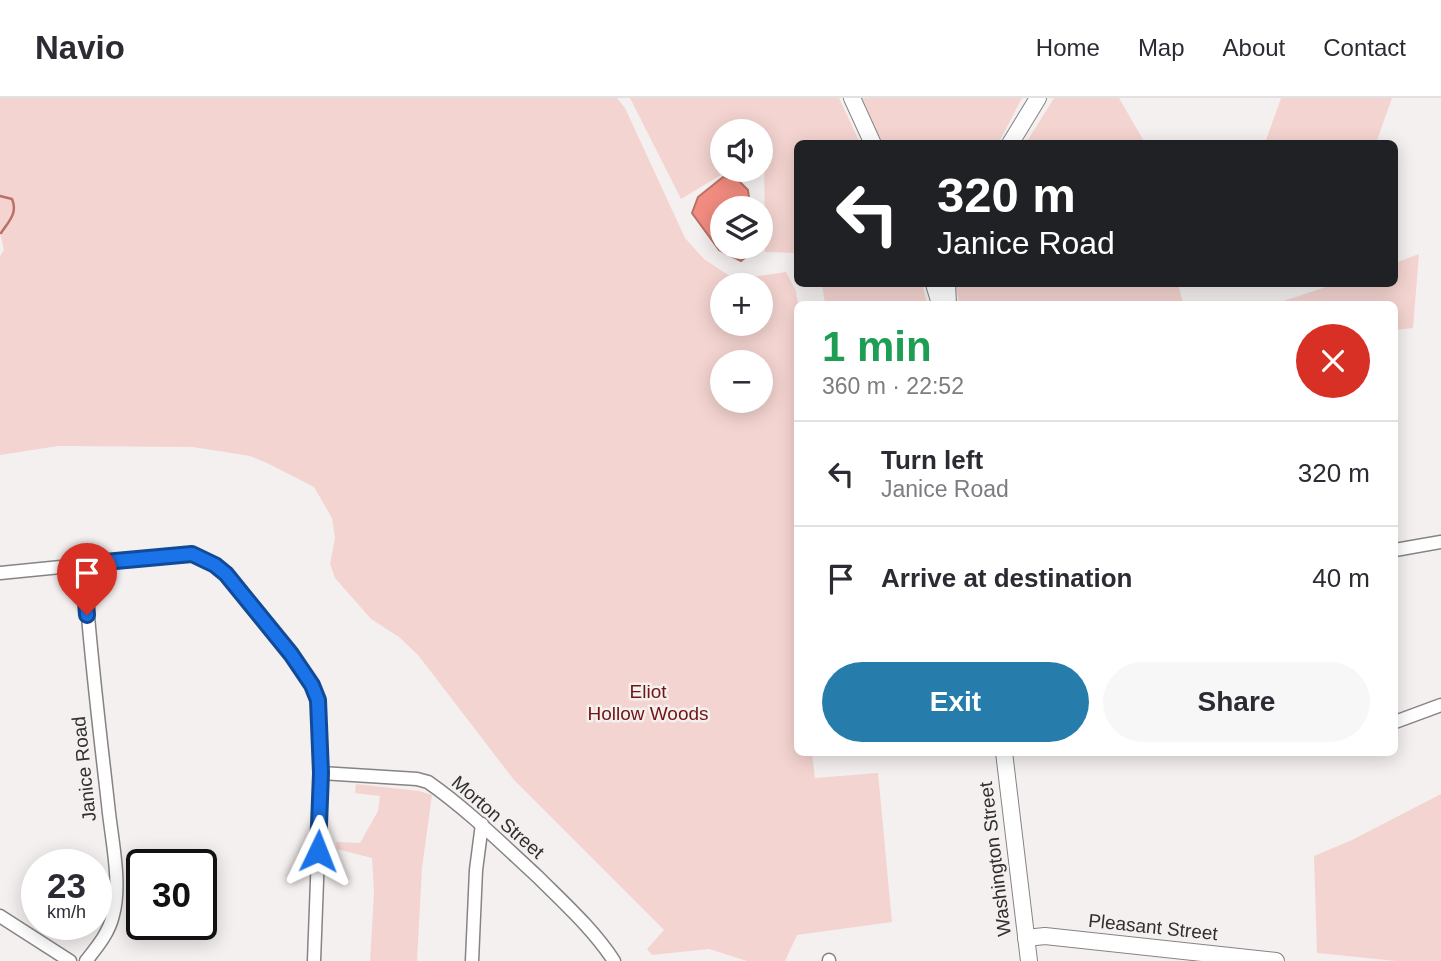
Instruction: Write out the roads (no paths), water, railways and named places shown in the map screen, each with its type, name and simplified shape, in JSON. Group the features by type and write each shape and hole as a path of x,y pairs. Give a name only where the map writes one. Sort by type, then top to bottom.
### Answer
{"main road":[{"path":"852,98 871,140"},
{"path":"1012,140 1038,98"},
{"name":"Washington Street","path":"1004,756 1029,961"},
{"name":"Pleasant Street","path":"1026,938 1045,936 1276,961"}],"street":[{"path":"1398,549 1441,541"},
{"path":"0,573 192,554 215,565 226,574 291,654 312,685 318,700 321,773 314,961"},
{"name":"Janice Road","path":"83,564 91,665 115,869 113,917 104,936 86,961"},
{"path":"1398,721 1441,705"},
{"name":"Morton Street","path":"321,773 428,782 482,824 591,930 614,961"},
{"path":"472,961 475,882 482,824"},
{"path":"0,916 70,961"}],"waterway":[{"path":"0,196 12,199 14,204 12,217 1,233"}],"park label":[{"name":"Eliot Hollow Woods","path":"648,702"}]}
